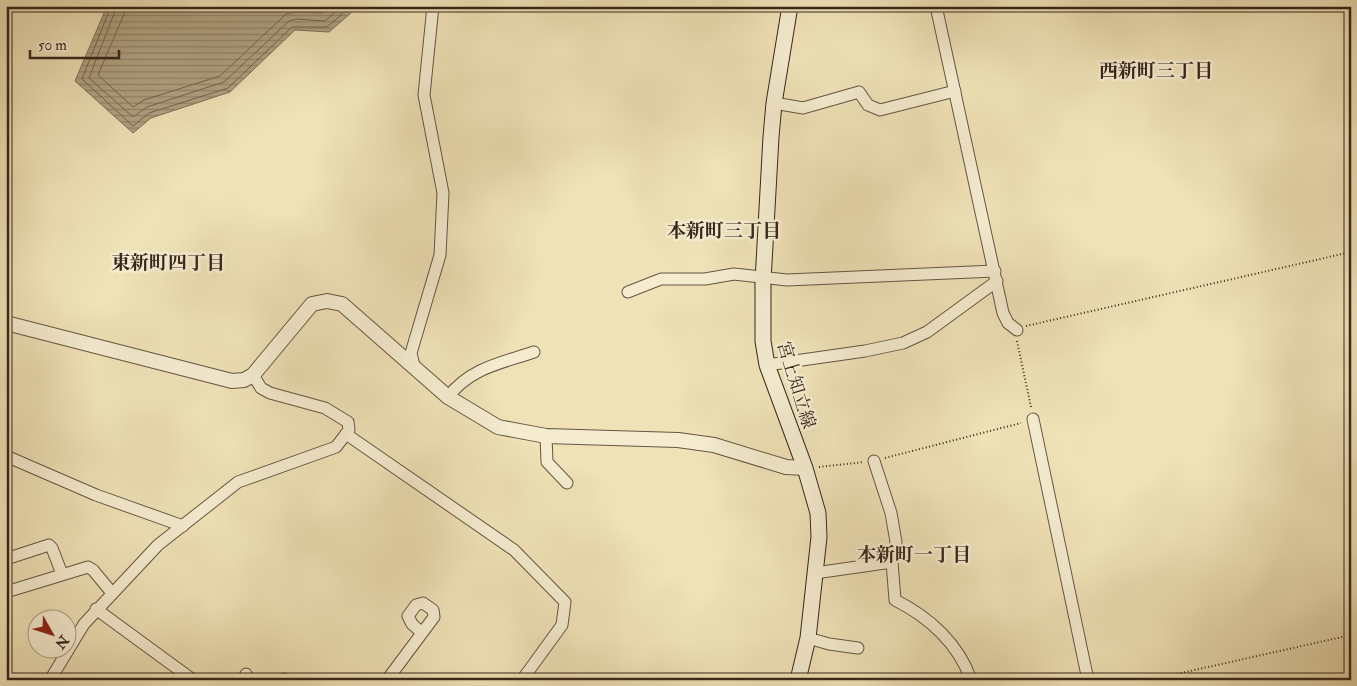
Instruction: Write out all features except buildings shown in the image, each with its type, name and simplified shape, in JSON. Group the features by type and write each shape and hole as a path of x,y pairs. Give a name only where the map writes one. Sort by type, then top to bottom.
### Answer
{"main road":[{"name":"宮上知立線","path":"790,6 774,103 764,278 763,341 767,365 805,468 818,513 819,536 808,638 798,680"}],"street":[{"path":"414,366 411,353 440,254 443,193 424,95 433,6"},
{"path":"936,6 1003,313 1008,324 1016,330"},
{"path":"774,103 803,108 859,92 868,105 880,110 955,91"},
{"path":"628,292 661,279 705,279 734,274 787,280 996,276"},
{"path":"767,365 865,352 903,343 927,332 996,276"},
{"path":"6,323 232,381 244,380 253,375 312,304 327,301 342,304 448,397 498,427 546,436 678,440 714,445 786,467 805,468"},
{"path":"448,397 458,384 470,375 534,352"},
{"path":"50,680 70,643 96,609 147,554 238,482 336,447 349,430 348,422 325,408 270,393 261,388 253,375"},
{"path":"1033,419 1088,680"},
{"path":"346,434 514,550 565,602 562,625 522,680"},
{"path":"546,436 547,462 567,483"},
{"path":"6,456 104,498 183,526"},
{"path":"874,461 891,513 896,542 892,562 895,600 920,613 957,650 966,663 971,680"},
{"path":"6,559 49,546 52,548 62,574"},
{"path":"815,573 892,562"},
{"path":"6,592 88,567 112,593"},
{"path":"96,609 193,680"},
{"path":"388,680 422,632"},
{"path":"808,638 829,644 858,648"}],"path":[{"path":"805,468 874,461 937,446 1033,419 1016,330 1033,324 1351,252"},
{"path":"1150,680 1351,635"}],"water":[{"path":"107,6 359,6 329,32 295,30 230,92 151,118 133,133 75,81"}],"district":[{"name":"西新町三丁目","path":"1156,71"},
{"name":"本新町三丁目","path":"724,231"},
{"name":"東新町四丁目","path":"168,263"},
{"name":"本新町一丁目","path":"914,555"}]}
